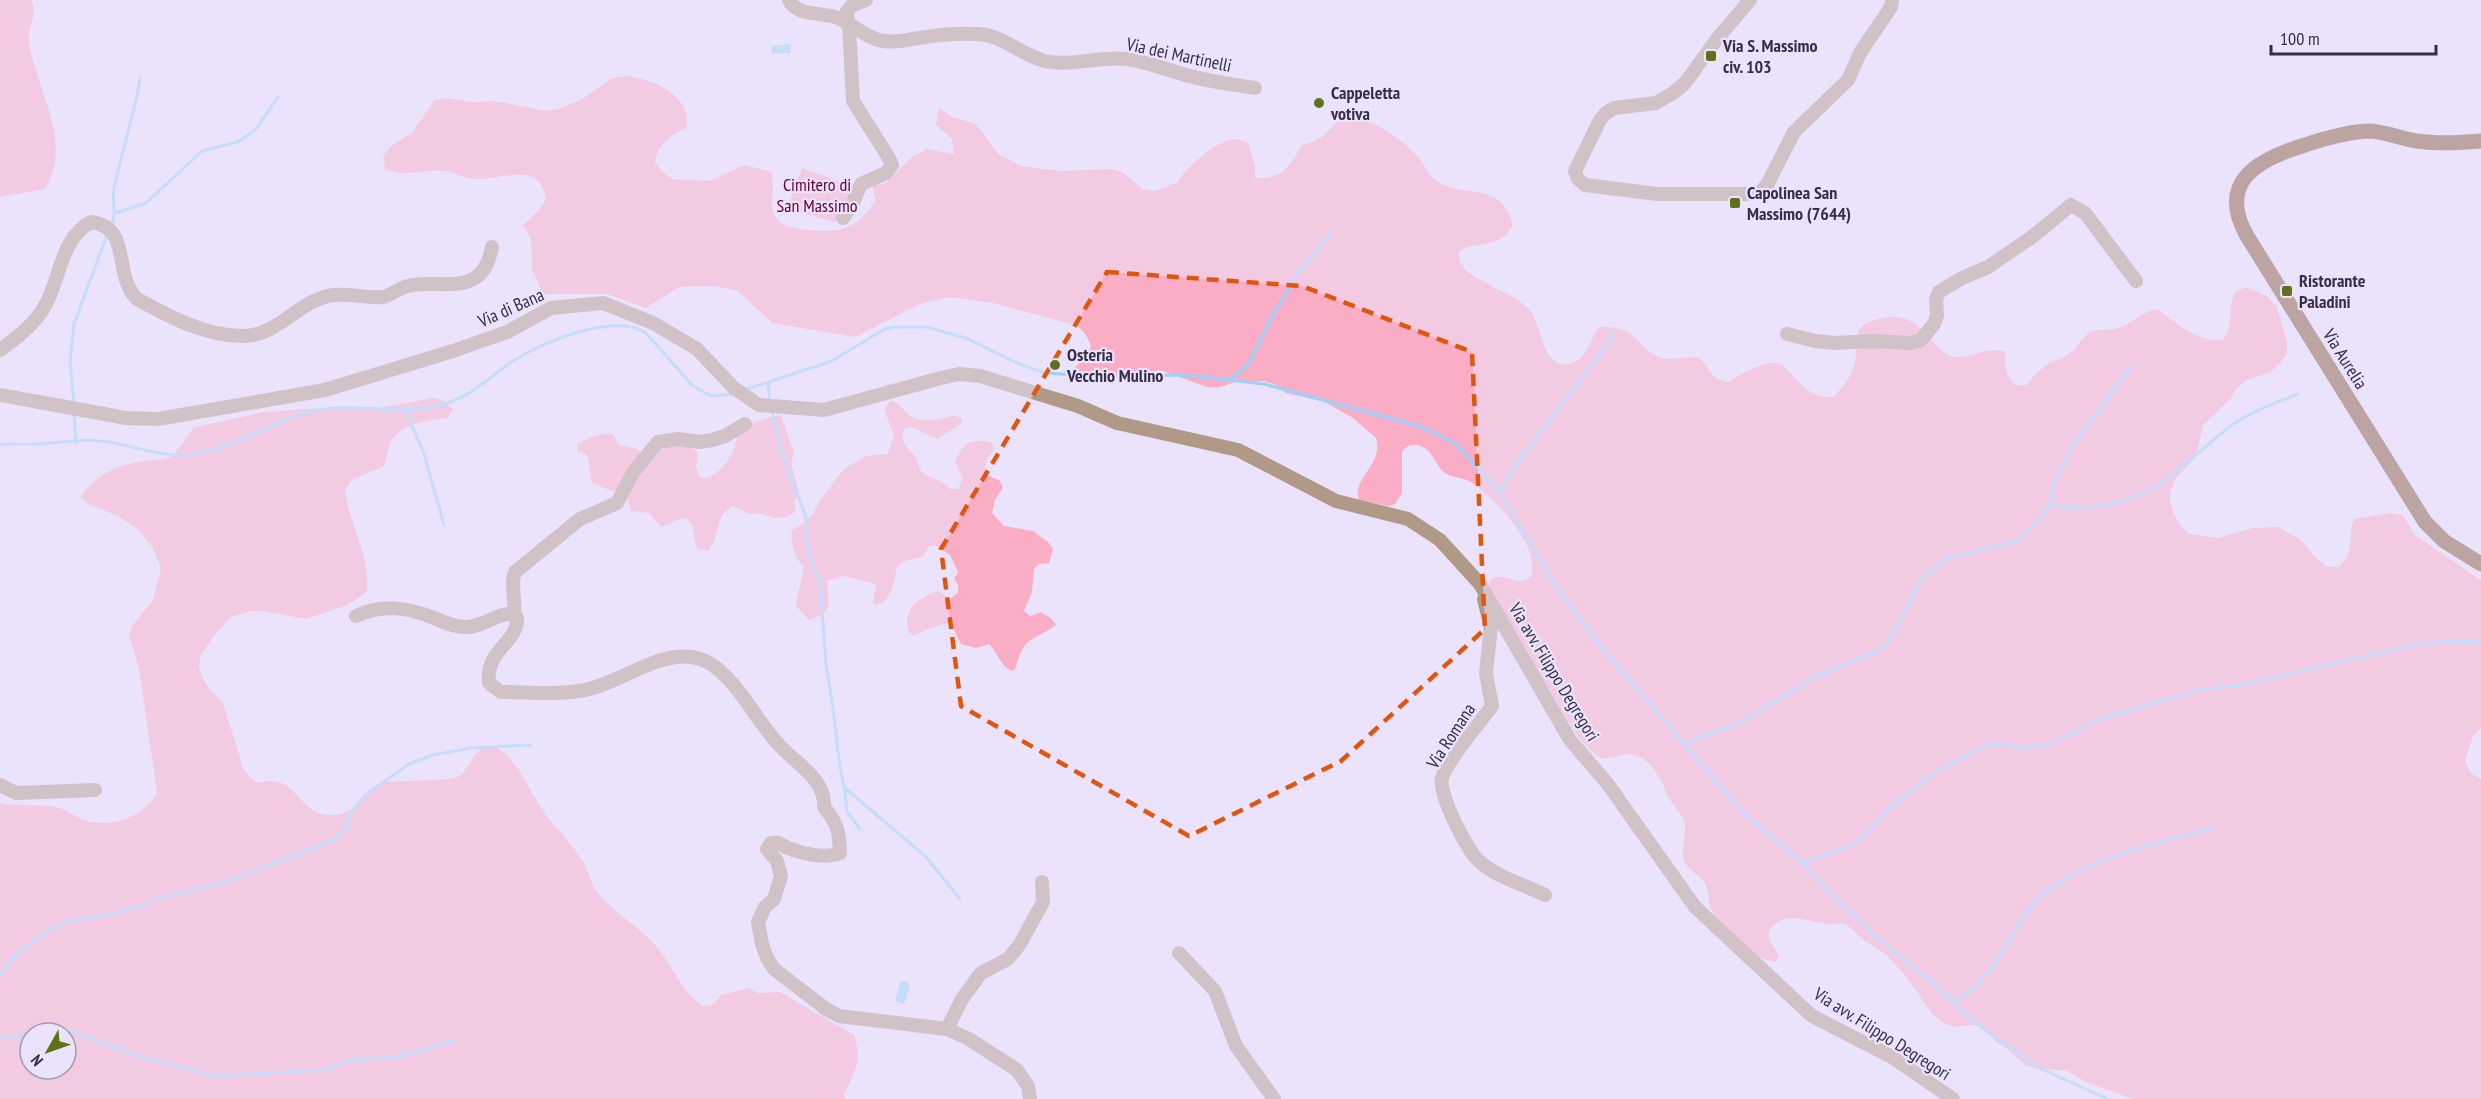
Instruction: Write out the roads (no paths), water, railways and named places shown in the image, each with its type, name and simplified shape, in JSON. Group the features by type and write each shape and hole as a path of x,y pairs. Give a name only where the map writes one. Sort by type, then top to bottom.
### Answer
{"main road":[{"name":"Via Aurelia","path":"2481,141 2419,141 2371,131 2346,133 2319,140 2274,154 2256,165 2245,178 2238,193 2237,213 2247,236 2425,522 2444,541 2481,564"}],"street":[{"name":"Via dei Martinelli","path":"789,0 791,5 799,9 837,18 874,39 900,42 930,36 980,34 1007,42 1031,56 1046,61 1078,63 1095,59 1129,60 1201,79 1255,88"},
{"path":"843,218 852,205 861,184 886,173 892,165 890,158 854,101 852,27 848,21 847,11 851,6 866,0"},
{"path":"1750,0 1717,39 1685,83 1673,93 1656,103 1614,108 1606,113 1600,120 1575,171 1578,179 1585,185 1657,194 1758,194 1767,186 1794,132 1848,80 1860,53 1891,7 1892,0"},
{"path":"1788,334 1815,341 1836,343 1872,340 1911,343 1921,340 1934,324 1937,315 1936,299 1939,292 1962,278 1988,267 2032,237 2071,205 2085,213 2136,281"},
{"path":"0,350 16,338 42,311 69,244 76,233 91,222 110,228 117,237 126,283 130,292 137,299 210,333 243,336 261,334 310,302 331,295 382,297 407,286 452,284 474,279 485,268 492,247"},
{"name":"Via di Bana","path":"0,395 126,418 159,418 325,390 507,332 551,308 603,303 653,323 697,348 734,388 759,405 824,410 959,374 980,376 1078,406"},
{"name":"Via avv. Filippo Degregori","path":"1078,406 1117,423 1238,450 1336,501 1408,519 1440,540 1480,584 1570,740 1607,783 1695,907 1812,1016 1892,1057 1953,1099"},
{"path":"744,423 724,436 712,440 700,442 678,439 658,442 634,471 622,498 617,503 580,519 514,572 512,580 516,598 514,614 517,618 516,627 490,664 489,682 501,692 573,691 592,688 675,656 697,656 720,670 780,746 811,773 824,798 824,807 836,822 840,836 840,853 831,857 790,849 777,842 771,843 767,849 777,861 781,876 774,899 765,907 758,922 762,945 774,969 826,1009 840,1016 947,1029 969,1039 1017,1070 1028,1086 1030,1099"},
{"name":"Via Romana","path":"1480,584 1491,627 1486,673 1492,706 1450,764 1442,777 1441,788 1451,814 1478,861 1545,895"},
{"path":"356,616 375,610 399,608 459,627 469,627 488,623 504,614 514,614"},
{"path":"0,785 16,793 95,790"},
{"path":"947,1029 962,999 981,973 1008,959 1020,944 1043,902 1042,882"},
{"path":"1179,953 1215,991 1236,1046 1274,1099"}],"water":[{"path":"790,44 791,53 772,54 771,46"},
{"path":"904,981 910,986 904,1004 895,1001 900,983"}],"waterway":[{"path":"111,226 114,214 114,189 140,79"},
{"path":"116,213 146,203 202,151 238,142 256,129 278,97"},
{"path":"74,404 70,361 74,324 107,235"},
{"path":"1228,381 1249,364 1271,318 1298,273 1330,235"},
{"path":"0,445 91,440 162,454 198,454 215,450 280,422 313,411 343,408 406,410 448,403 477,388 526,353 578,332 615,326 632,327 646,333 693,386 711,396 735,394"},
{"path":"744,390 832,361 883,330 893,327 926,327 966,338 1019,364 1045,373 1092,376 1182,375 1264,384 1422,427 1455,443 1499,492 1560,592 1594,638 1743,813 1803,863 1822,885 1874,935 1936,986 1973,1021 2037,1067 2108,1099"},
{"path":"1499,493 1517,464 1615,333"},
{"path":"1684,744 1743,721 1813,678 1880,650 1888,643 1920,581 1947,558 2016,541 2043,516 2050,505 2054,484 2072,447 2130,367"},
{"path":"768,382 770,401"},
{"path":"2050,505 2086,507 2132,498 2168,478 2242,418 2298,394"},
{"path":"405,409 424,454 444,525"},
{"path":"772,411 781,449 806,518 808,554 820,581 826,665 847,812 860,829"},
{"path":"74,414 76,442"},
{"path":"1803,863 1847,847 1865,835 1890,808 1930,776 1981,747 1996,743 2025,748 2050,744 2100,719 2199,690 2240,685 2414,645 2446,641 2481,642"},
{"path":"0,976 14,957 49,930 64,922 107,915 142,906 155,899 222,883 332,841 347,828 350,815 365,795 409,764 433,755 471,748 530,745"},
{"path":"844,787 926,857 960,899"},
{"path":"1954,1002 1980,984 1981,977 1991,971 2031,907 2054,886 2074,874 2120,854 2214,827"},
{"path":"78,1034 139,1056 214,1076 326,1070 343,1062 402,1056 454,1041"},
{"path":"0,1039 18,1035"}],"place":[{"name":"Via S. Massimo civ. 103","path":"1711,56"},
{"name":"Cappeletta votiva","path":"1319,103"},
{"name":"Capolinea San Massimo (7644)","path":"1735,203"},
{"name":"Ristorante Paladini","path":"2287,291"},
{"name":"Osteria Vecchio Mulino","path":"1055,365"}],"park label":[{"name":"Cimitero di San Massimo","path":"817,195"}]}
